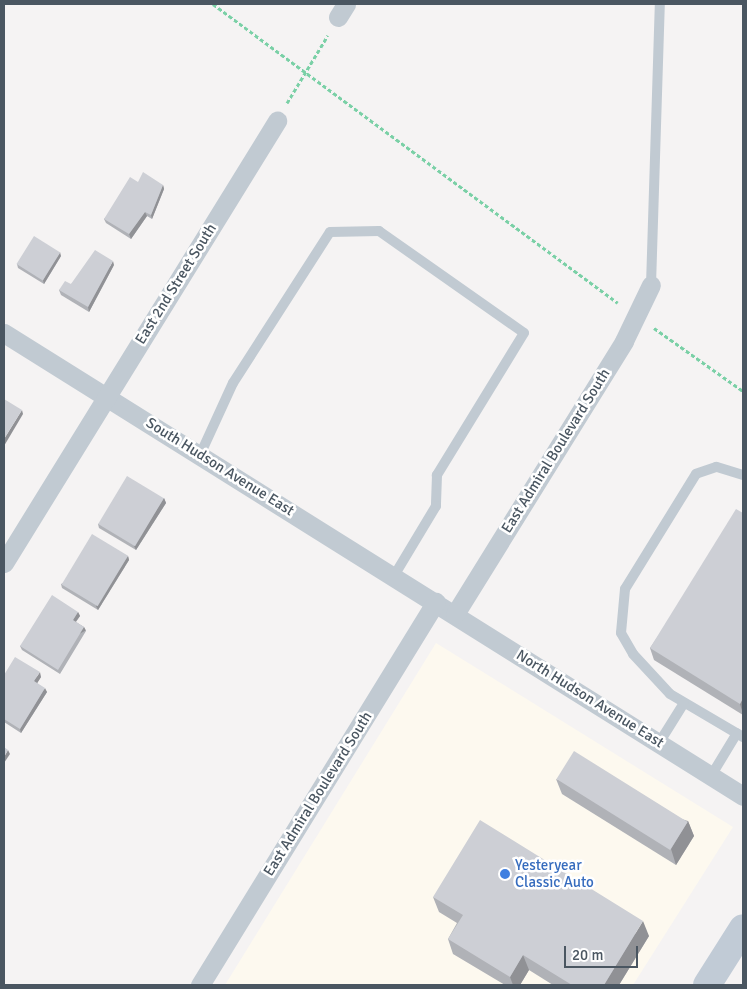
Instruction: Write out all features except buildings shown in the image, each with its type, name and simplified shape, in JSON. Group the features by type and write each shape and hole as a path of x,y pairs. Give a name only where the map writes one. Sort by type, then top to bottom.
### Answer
{"main road":[{"path":"707,985 743,928"}],"street":[{"name":"East 2nd Street South","path":"4,563 277,121"},
{"name":"East Admiral Boulevard South","path":"455,614 635,316 651,286"},
{"name":"South Hudson Avenue East","path":"4,333 436,602"},
{"name":"East Admiral Boulevard South","path":"200,985 436,602"},
{"name":"North Hudson Avenue East","path":"436,602 743,796"}],"lane":[{"path":"651,286 660,4"},
{"path":"200,456 233,383 330,232 379,231 524,333 437,475 436,506 394,576"},
{"path":"711,776 740,735 670,694 633,654 621,633 625,588 696,474 716,467 743,475"},
{"path":"659,743 684,702"}],"path":[{"path":"212,4 304,75 635,316 743,391"},
{"path":"277,121 342,10"}],"shaded area":[{"path":"436,643 733,827 633,985 225,985"}],"place":[{"name":"Yesteryear Classic Auto","path":"505,874"}]}
